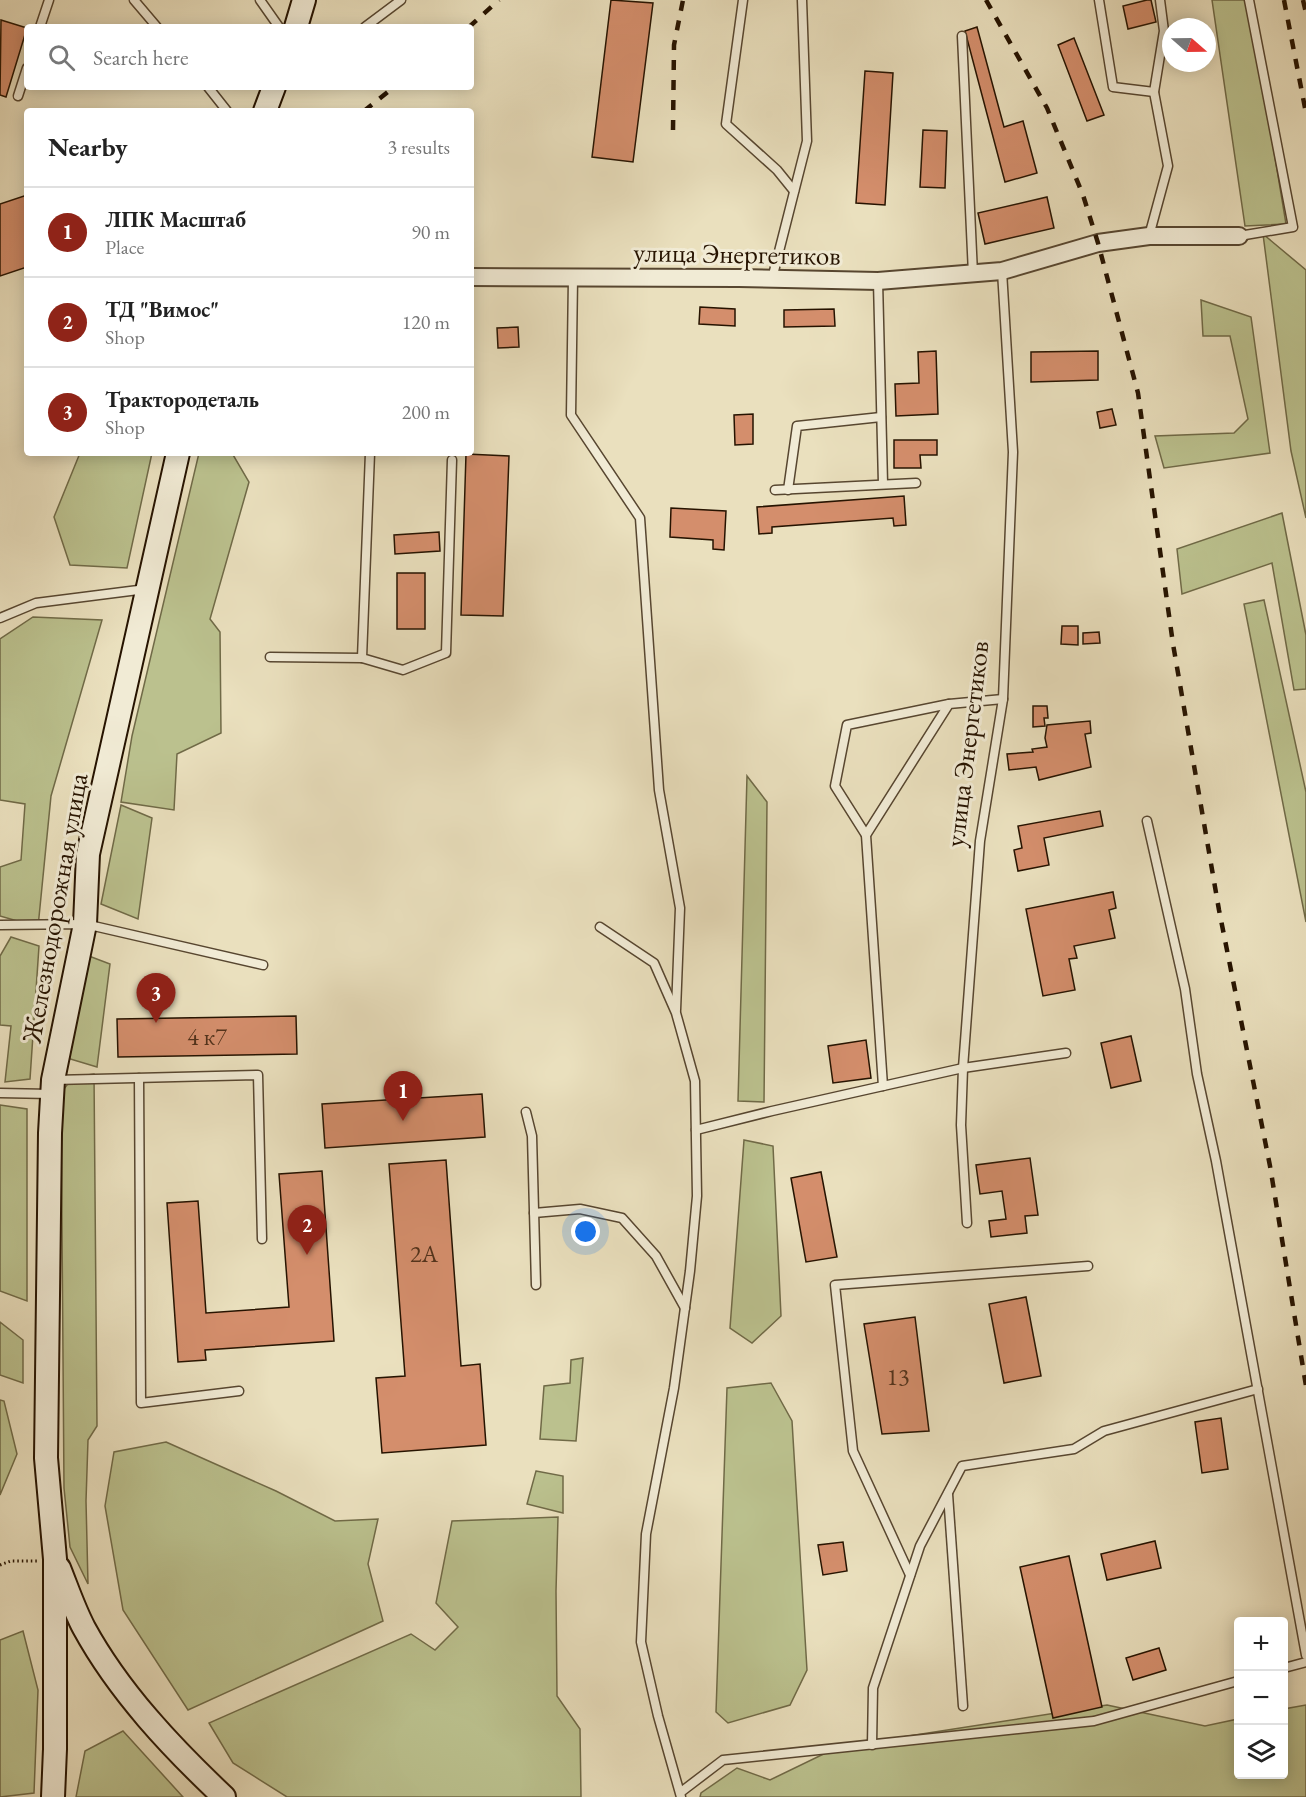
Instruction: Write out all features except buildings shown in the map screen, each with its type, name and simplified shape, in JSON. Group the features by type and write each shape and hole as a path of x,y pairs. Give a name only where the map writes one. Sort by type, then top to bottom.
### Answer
{"street":[{"path":"297,24 304,0"},
{"name":"улица Энергетиков","path":"474,278 878,281 1002,272 1098,243 1149,236 1239,236"},
{"name":"Железнодорожная улица","path":"55,1559 46,1458 50,1145 53,1087 85,924 88,854 177,456"},
{"path":"53,1797 56,1737 55,1559"},
{"path":"55,1559 84,1627 127,1694 185,1761 224,1797"}],"lane":[{"path":"41,24 49,0"},
{"path":"134,0 154,24"},
{"path":"260,0 277,24"},
{"path":"369,24 401,0"},
{"path":"743,0 726,124 777,170 794,191"},
{"path":"772,279 807,141 802,0"},
{"path":"1099,0 1113,87 1154,92"},
{"path":"1149,236 1168,166 1154,92 1164,32 1160,0"},
{"path":"1239,236 1293,227 1249,0"},
{"path":"962,36 973,274"},
{"path":"18,96 24,77"},
{"path":"210,90 222,108"},
{"name":"улица Энергетиков","path":"966,1223 961,1125 963,1068 980,841 1003,699 1013,452 1002,272"},
{"path":"573,278 572,415 640,518 659,790 680,908 676,1013"},
{"path":"878,281 883,484"},
{"path":"788,490 797,426 881,417"},
{"path":"362,658 370,456"},
{"path":"270,657 362,658 403,670 446,653 452,460"},
{"path":"775,490 916,483"},
{"path":"0,618 36,603 146,589"},
{"path":"883,1086 866,835 835,786 847,725 949,704 1003,699"},
{"path":"866,835 949,704"},
{"path":"1147,821 1185,989 1197,1074 1216,1161 1306,1655"},
{"path":"0,925 85,924 263,964"},
{"path":"600,927 654,963 676,1013 695,1081 697,1196 674,1388 646,1534 641,1642 658,1716 681,1794 723,1760 1094,1721 1234,1682"},
{"path":"696,1130 963,1068 1066,1053"},
{"path":"0,1094 139,1078 258,1075 262,1239"},
{"path":"139,1078 141,1403 239,1391"},
{"path":"526,1112 532,1136 536,1285"},
{"path":"534,1213 580,1209 622,1218 656,1256 685,1308"},
{"path":"910,1575 852,1451 835,1285 1088,1266"},
{"path":"872,1745 873,1688 920,1546 962,1466 1074,1449 1104,1431 1258,1389"},
{"path":"948,1492 963,1706"},
{"path":"1288,1667 1306,1662"}],"path":[{"path":"0,1565 11,1561 55,1559"}],"green space":[{"path":"1212,0 1249,0 1286,224 1245,226"},
{"path":"1263,234 1306,270 1306,518 1291,451"},
{"path":"1201,300 1251,317 1270,453 1164,468 1155,436 1234,433 1248,419 1230,336 1203,336"},
{"path":"79,456 151,456 127,568 70,565 54,517"},
{"path":"198,456 234,456 249,482 210,619 220,632 221,733 177,754 174,810 121,802 132,736"},
{"path":"1282,513 1306,635 1306,689 1294,690 1272,563 1182,594 1177,549"},
{"path":"1264,600 1306,792 1306,922 1244,604"},
{"path":"33,617 102,620 51,796 38,927 0,916 0,867 21,860 25,804 0,800 0,639"},
{"path":"747,776 767,802 764,1102 738,1101"},
{"path":"121,805 152,818 138,919 101,904"},
{"path":"11,937 39,946 30,1079 5,1082 11,1026 0,1025 0,956"},
{"path":"81,953 110,964 97,1067 67,1058"},
{"path":"94,1074 97,1426 88,1440 86,1501 88,1584 70,1547 64,1488 61,1094 74,1079"},
{"path":"0,1105 27,1109 27,1301 0,1291"},
{"path":"744,1140 773,1146 781,1316 752,1343 730,1328"},
{"path":"0,1322 23,1340 23,1383 0,1375"},
{"path":"583,1358 576,1441 540,1439 544,1386 570,1383 571,1360"},
{"path":"771,1383 792,1421 807,1670 790,1705 728,1723 716,1712 727,1388"},
{"path":"0,1400 4,1401 17,1454 0,1495"},
{"path":"166,1442 276,1491 335,1521 378,1519 368,1564 383,1621 188,1710 123,1610 105,1506 114,1452"},
{"path":"536,1471 563,1476 563,1513 527,1504"},
{"path":"558,1517 557,1696 580,1729 581,1797 287,1797 233,1763 209,1723 411,1634 435,1650 458,1627 436,1603 452,1521"},
{"path":"23,1631 38,1690 34,1793 0,1797 0,1640"},
{"path":"1107,1705 1205,1726 1234,1720 1234,1779 1288,1779 1288,1708 1306,1705 1306,1797 700,1797 701,1793 737,1768 770,1780 838,1747"},
{"path":"123,1731 183,1797 76,1797 85,1751"}],"railway":[{"path":"472,24 499,0"},
{"path":"673,130 674,45 683,0"},
{"path":"986,0 1047,108 1083,195 1138,393 1173,644 1219,910 1270,1166 1306,1386"},
{"path":"1284,0 1306,113"},
{"path":"1303,0 1306,13"},
{"path":"368,108 390,90"}],"place":[{"name":"Трактородеталь","path":"156,1023"},
{"name":"ЛПК Масштаб","path":"403,1121"},
{"name":"ТД \"Вимос\"","path":"307,1255"}]}
